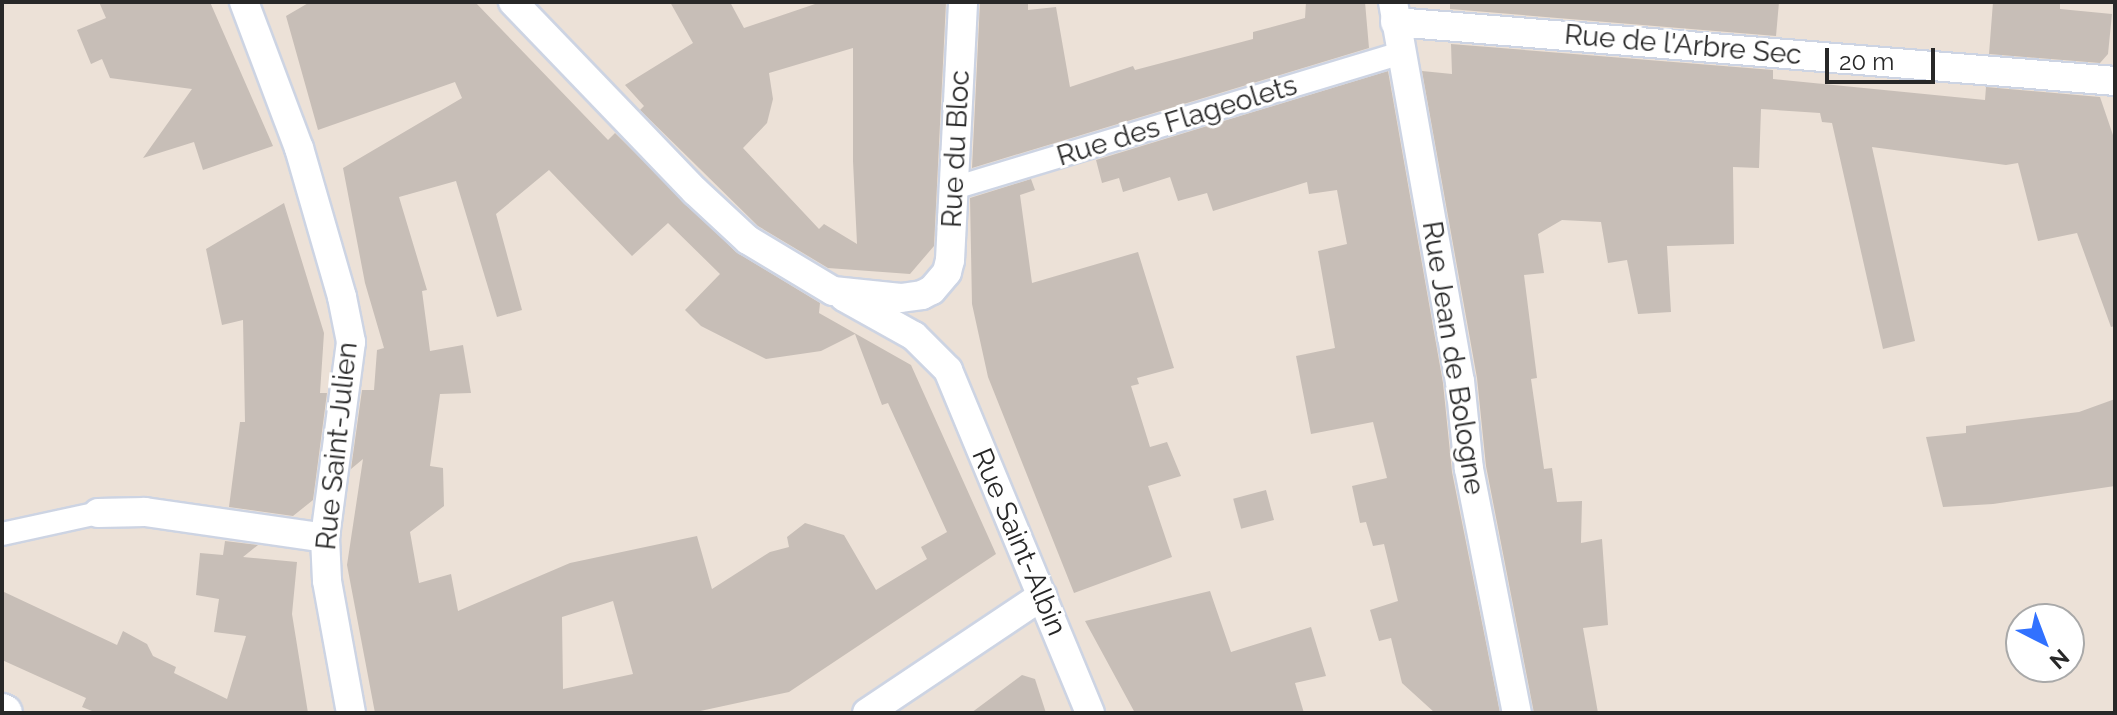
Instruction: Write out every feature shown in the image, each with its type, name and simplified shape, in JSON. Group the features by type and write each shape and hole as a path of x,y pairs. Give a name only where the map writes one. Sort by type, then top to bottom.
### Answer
{"street":[{"path":"513,2 720,216 771,257 833,291"},
{"name":"Rue du Bloc","path":"833,291 901,298 932,290 947,272 963,2"},
{"name":"Rue Saint-Julien","path":"248,3 299,148 342,297 351,342 325,538 327,581 351,713"},
{"name":"Rue Jean de Bologne","path":"1394,12 1460,381 1469,469 1517,713"},
{"name":"Rue de l'Arbre Sec","path":"1394,12 2115,81"},
{"name":"Rue des Flageolets","path":"954,188 1400,53"},
{"name":"Rue Saint-Albin","path":"833,291 914,336 948,370 1090,713"},
{"path":"2,534 98,513 145,512 325,538"},
{"path":"867,713 1042,596"}],"building":[{"path":"99,2 210,2 273,146 203,170 194,142 143,158 192,89 110,78 102,59 91,64 77,30 106,18"},
{"path":"310,2 475,2 608,140 615,133 736,252 820,303 819,313 911,365 996,554 789,692 691,713 375,713 347,565 363,459 351,469 362,390 374,390 377,350 384,348 365,283 343,168 462,98 455,82 318,130 286,16","holes":["549,170 632,256 668,223 720,274 685,310 701,326 766,359 821,351 855,334 882,405 888,403 947,532 921,547 927,559 876,590 844,535 805,523 787,537 789,547 770,552 712,589 697,536 570,563 458,611 451,574 419,583 410,532 444,506 443,468 430,466 440,394 471,393 463,345 430,351 422,291 427,290 399,197 456,181 497,317 522,310 496,214","613,601 633,674 563,689 562,617"]},
{"path":"670,2 730,2 744,28 821,2 946,2 934,246 910,274 828,268 758,226 640,110 644,106 625,85 693,43","holes":["853,48 857,244 824,224 819,229 743,148 767,123 773,99 769,73"]},
{"path":"980,2 1028,2 1028,10 1056,7 1070,87 1133,66 1135,70 1253,39 1253,32 1305,18 1306,2 1365,2 1369,48 972,168"},
{"path":"1450,2 1779,2 1776,36 1450,9"},
{"path":"1993,2 2060,2 2060,9 2112,14 2108,54 2100,63 1989,54"},
{"path":"1451,44 1773,70 1773,79 1985,100 1986,87 2100,97 2115,141 2115,326 2111,327 2077,233 2038,241 2018,163 2006,165 1872,147 1915,341 1883,349 1832,123 1822,122 1820,113 1761,109 1759,168 1733,167 1734,244 1667,246 1671,312 1638,314 1627,260 1608,263 1601,222 1562,220 1538,234 1544,273 1524,275 1537,378 1531,379 1544,469 1552,468 1557,502 1582,501 1581,543 1602,539 1608,625 1583,628 1598,713 1534,713 1486,466 1477,378 1422,71 1452,74"},
{"path":"1388,71 1443,383 1452,472 1500,713 1435,713 1402,683 1391,638 1379,641 1370,610 1398,601 1384,544 1373,546 1366,522 1360,523 1352,486 1387,478 1373,422 1311,434 1296,356 1335,348 1318,251 1347,244 1337,190 1309,194 1307,182 1213,211 1207,193 1178,201 1170,177 1123,192 1119,178 1102,183 1096,160"},
{"path":"1031,179 1035,190 1020,195 1032,283 1138,252 1174,368 1137,378 1139,384 1131,386 1150,447 1167,442 1181,476 1148,486 1172,557 1074,593 988,377 972,304 970,198"},
{"path":"284,203 324,333 320,393 327,393 313,500 293,516 229,507 240,422 245,422 243,320 222,325 206,249"},
{"path":"2115,399 2115,486 1993,504 1943,507 1926,437 1966,433 1966,426 2079,412"},
{"path":"1266,490 1274,520 1241,529 1233,499"},
{"path":"225,541 258,545 243,557 297,562 292,614 308,713 97,713 82,707 86,698 2,660 2,591 117,645 123,631 147,644 153,656 176,667 174,673 227,699 246,636 214,632 219,599 196,595 200,553 223,555"},
{"path":"1210,591 1231,652 1311,627 1326,676 1295,683 1304,713 1135,713 1085,621"},
{"path":"1022,675 1035,679 1046,713 971,713"}]}
